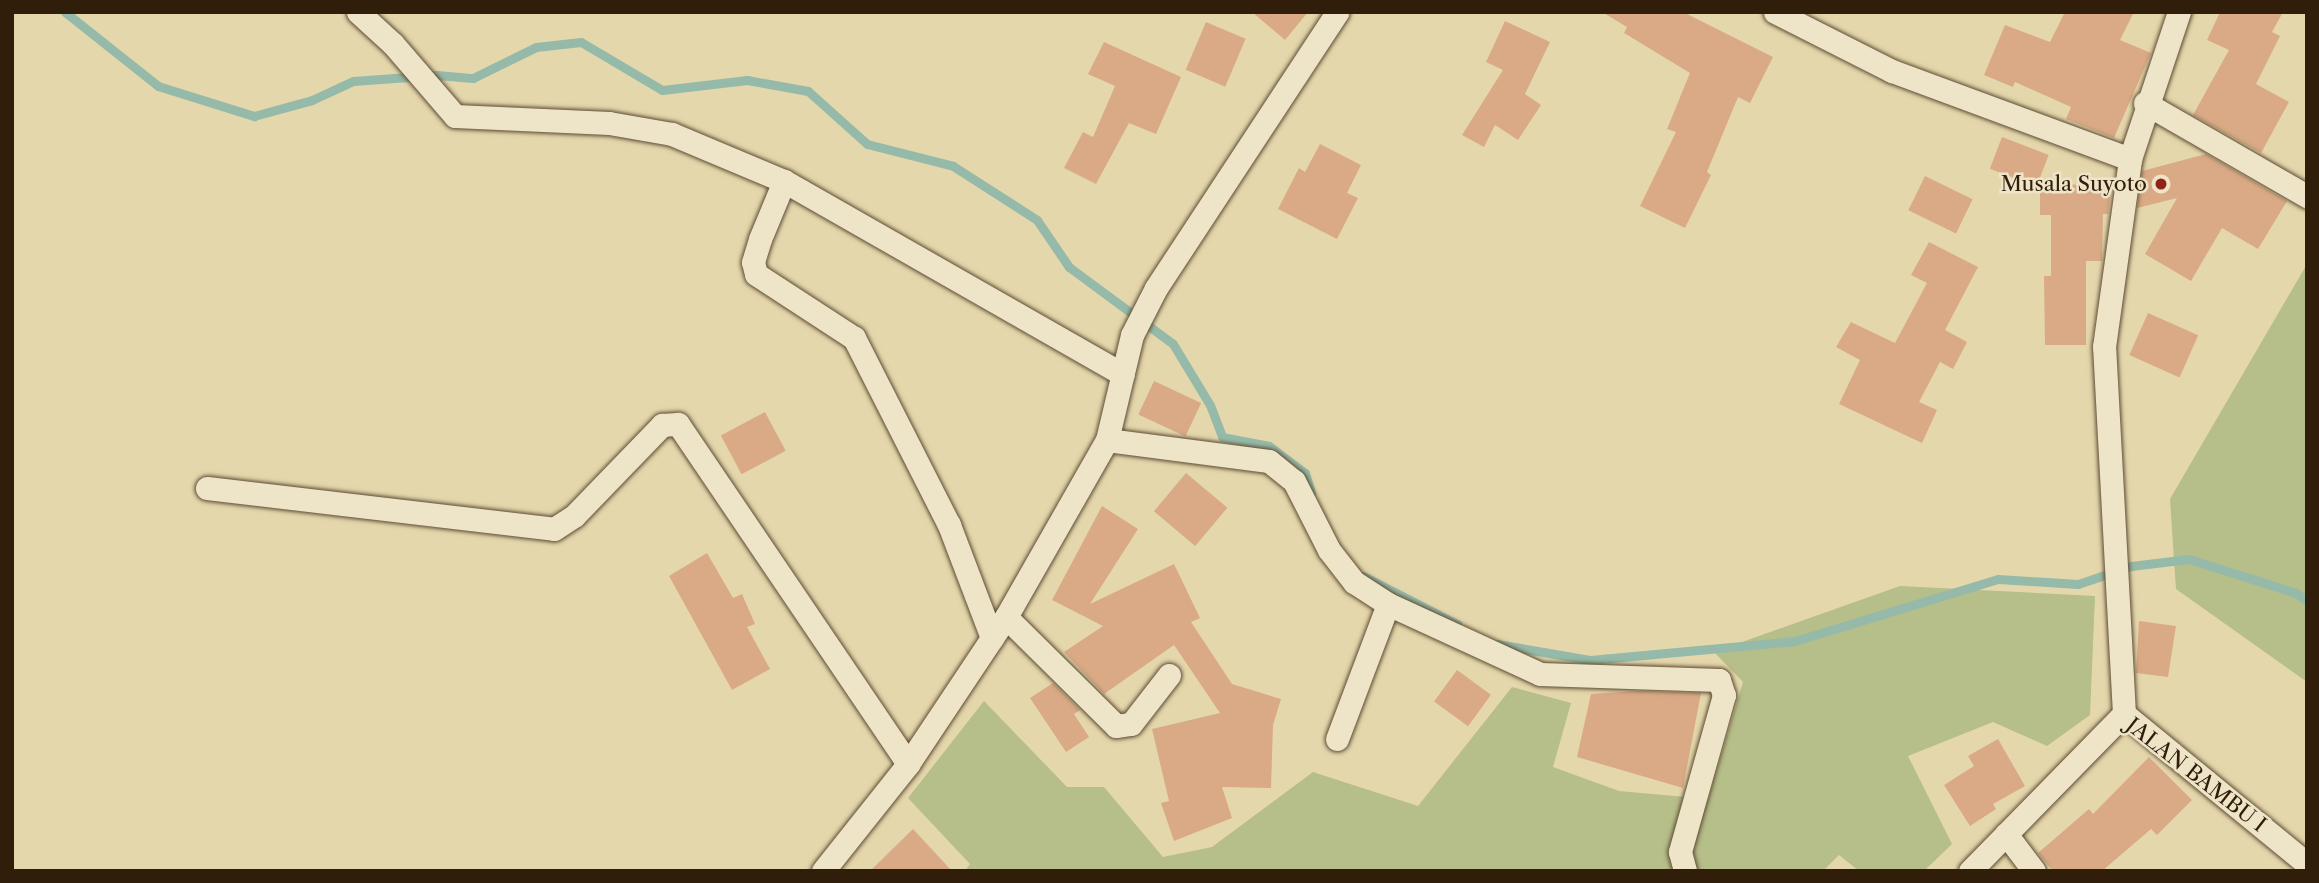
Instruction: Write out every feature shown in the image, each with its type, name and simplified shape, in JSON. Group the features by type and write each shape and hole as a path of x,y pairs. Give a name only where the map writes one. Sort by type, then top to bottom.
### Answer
{"street":[{"path":"358,12 406,60 454,116 609,123 671,134 784,181 1123,374"},
{"path":"823,871 908,764 1006,617 1107,440 1132,335 1156,288 1337,12"},
{"path":"1775,12 1892,71 2130,159"},
{"path":"2124,714 2104,347 2130,159 2145,103 2179,12"},
{"path":"2145,103 2307,196"},
{"path":"784,181 753,262 756,274 854,338 949,525 992,638"},
{"path":"207,488 554,528 574,516 662,425 678,424 908,764"},
{"path":"1107,440 1275,465 1294,481 1329,551 1349,577 1388,604 1540,674 1718,680 1724,695 1680,852 1685,871"},
{"path":"1337,739 1388,604"},
{"path":"1006,617 1116,726 1131,724 1169,675"},
{"name":"JALAN BAMBU I","path":"1970,871 2124,714 2307,864"},
{"path":"2006,834 2034,871"}],"green space":[{"path":"2307,264 2307,682 2176,589 2170,499"},
{"path":"1900,586 2095,596 2090,715 2047,746 1993,722 1908,756 1952,844 1924,871 1859,871 1839,855 1823,871 965,871 970,864 908,798 984,701 1067,787 1104,787 1163,857 1212,847 1313,772 1418,806 1512,687 1571,703 1553,767 1619,791 1708,799 1743,682 1714,652"}],"building":[{"path":"1252,12 1308,12 1285,40"},
{"path":"1602,12 1683,12 1773,57 1750,103 1738,97 1707,172 1711,175 1685,228 1640,206 1676,132 1667,129 1690,73 1624,33 1627,27"},
{"path":"2065,12 2134,12 2120,40 2151,53 2114,138 2066,119 2071,107 2015,82 2013,87 1984,75 2005,25 2050,42"},
{"path":"2220,12 2283,12 2272,32 2280,36 2256,84 2289,102 2261,153 2193,115 2229,50 2207,40"},
{"path":"1505,21 1550,42 1525,94 1541,105 1518,140 1495,125 1484,147 1462,135 1503,70 1486,62"},
{"path":"1206,22 1246,39 1225,87 1186,70"},
{"path":"1104,42 1181,77 1156,134 1129,123 1096,184 1064,168 1083,132 1093,137 1115,86 1088,74"},
{"path":"2002,137 2049,155 2036,187 1990,169"},
{"path":"1320,144 1361,165 1347,193 1358,198 1337,239 1278,209 1299,168 1305,172"},
{"path":"2206,154 2287,201 2258,249 2222,228 2191,281 2145,254 2177,198 2137,208 2142,171"},
{"path":"1925,176 1973,199 1956,233 1908,210"},
{"path":"2112,184 2108,214 2103,214 2102,261 2086,261 2086,345 2045,345 2044,276 2051,276 2051,215 2040,215 2040,185"},
{"path":"1929,242 1978,267 1945,330 1967,342 1953,369 1940,362 1919,402 1937,410 1922,443 1839,404 1860,360 1836,347 1851,322 1895,343 1927,283 1911,275"},
{"path":"2148,313 2198,335 2180,377 2129,355"},
{"path":"1154,381 1201,403 1185,437 1138,415"},
{"path":"765,412 786,451 742,474 721,435"},
{"path":"1186,473 1227,508 1195,546 1154,511"},
{"path":"1102,506 1138,529 1090,604 1174,564 1200,618 1191,622 1232,684 1281,699 1273,725 1271,788 1222,787 1232,818 1174,841 1161,803 1169,801 1152,729 1220,713 1174,645 1104,694 1064,652 1103,626 1052,600"},
{"path":"707,553 733,598 742,594 755,624 747,627 770,669 732,690 669,576"},
{"path":"2139,621 2176,626 2168,677 2136,673"},
{"path":"1457,670 1491,695 1468,726 1434,702"},
{"path":"1053,683 1080,710 1074,714 1089,737 1066,752 1030,698"},
{"path":"1637,691 1701,693 1683,788 1577,757 1591,694"},
{"path":"1998,739 2025,786 1993,804 1996,809 1970,826 1944,785 1974,766 1968,756"},
{"path":"2149,757 2192,800 2157,835 2151,829 2102,871 2053,871 2038,853 2089,809 2093,814"},
{"path":"913,829 952,871 870,871"}],"waterway":[{"path":"65,12 158,86 254,116 312,100 353,81 437,75 473,78 536,47 581,42 662,90 747,80 808,91 867,144 953,166 1037,220 1069,267 1173,344 1210,405 1222,437 1269,446 1305,473 1311,493"},
{"path":"1497,644 1590,660 1795,641 1998,579 2078,584 2131,566 2189,559 2296,593 2307,601"},
{"path":"1363,576 1457,624"}],"place":[{"name":"Musala Suyoto","path":"2161,184"}]}
